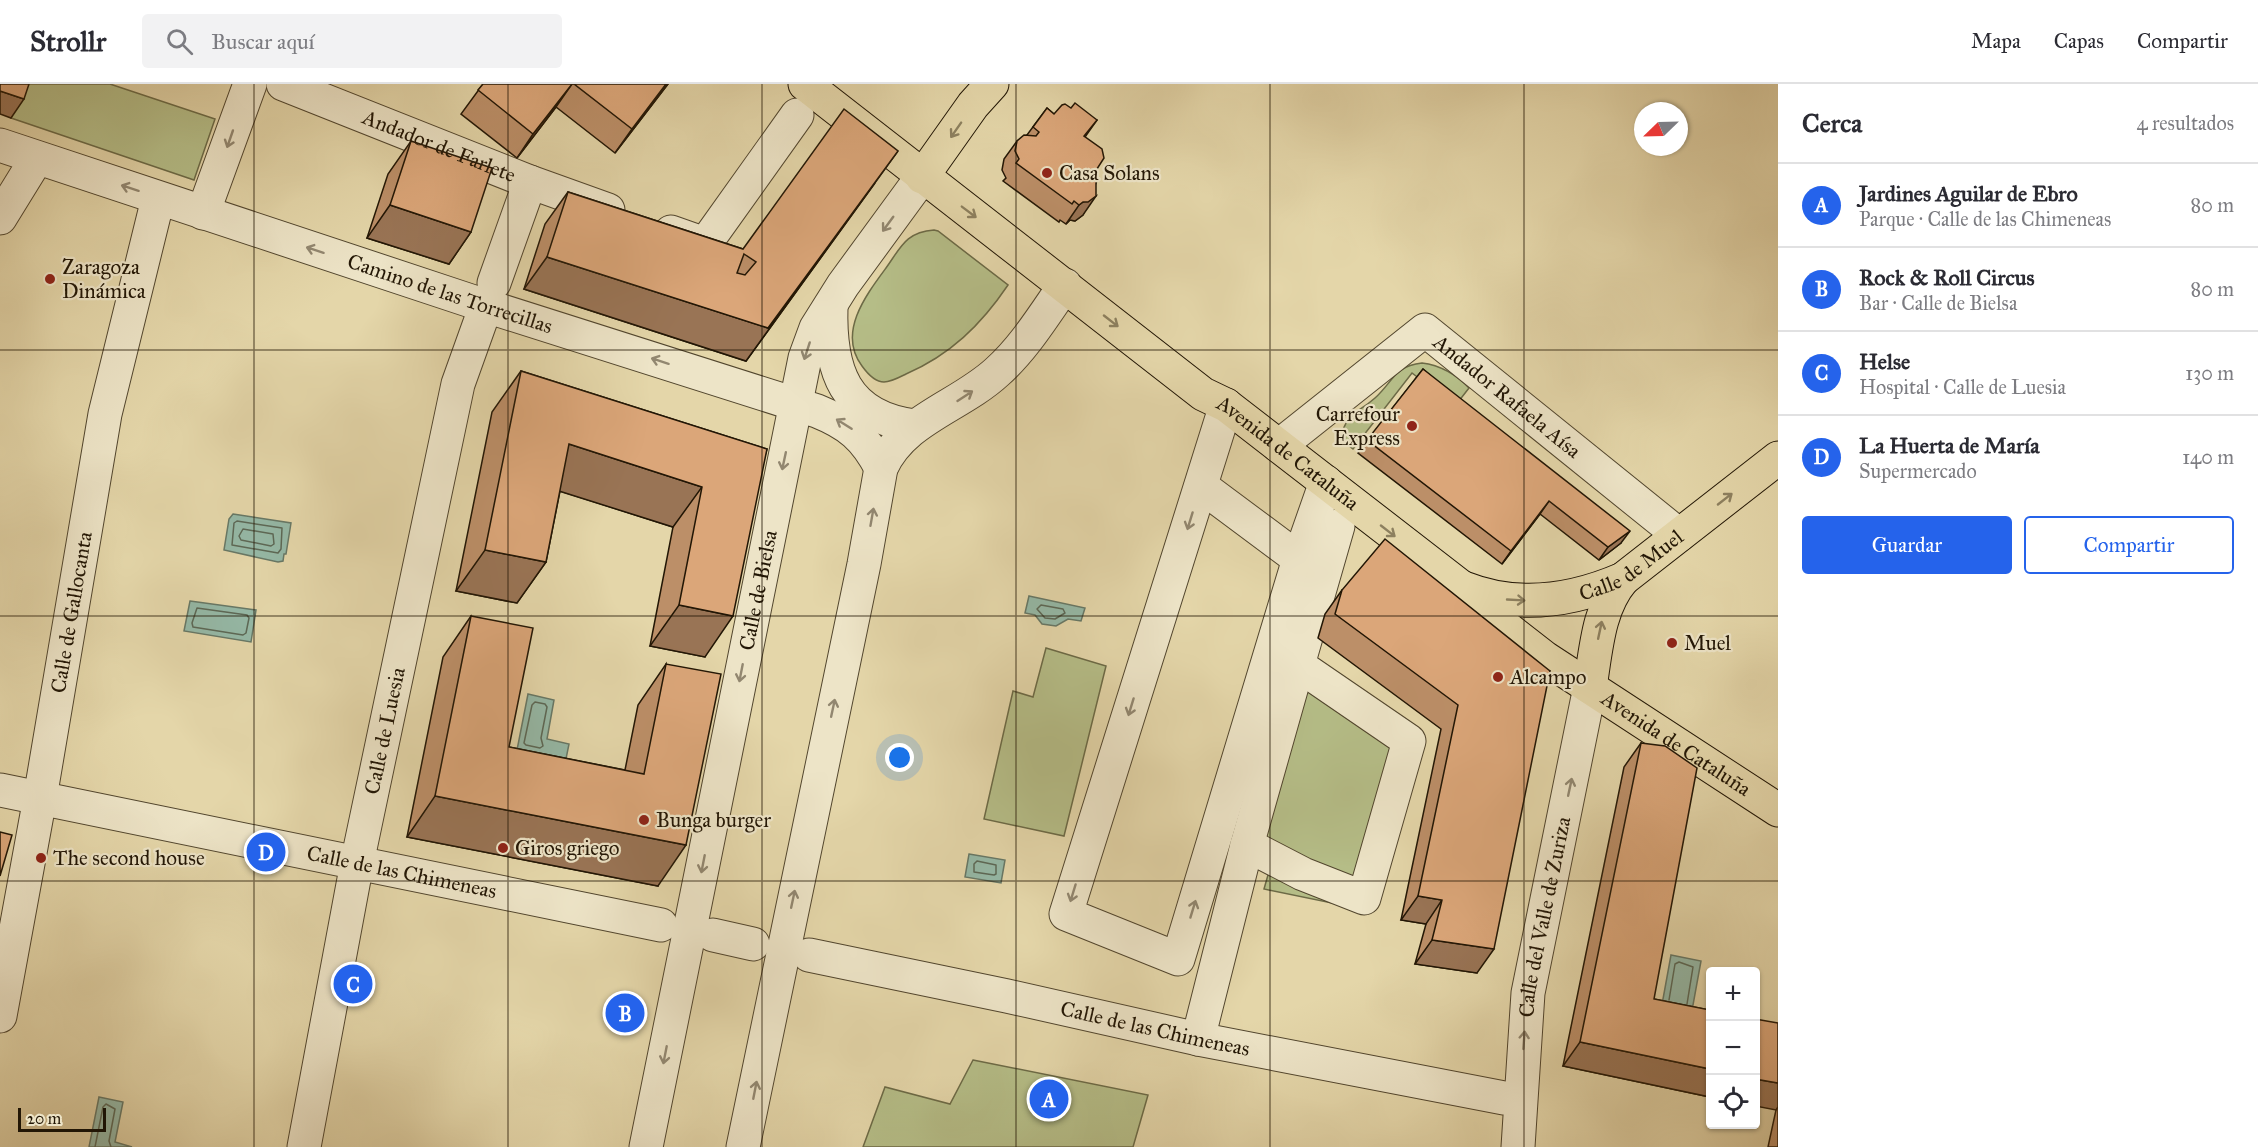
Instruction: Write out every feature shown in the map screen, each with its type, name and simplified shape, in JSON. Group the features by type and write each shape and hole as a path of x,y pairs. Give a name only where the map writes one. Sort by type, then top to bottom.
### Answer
{"main road":[{"name":"Calle de Bielsa","path":"922,177 973,105 992,84"},
{"name":"Avenida de Cataluña","path":"801,99 922,177 1065,285 1203,394 1226,405 1460,586 1486,612 1545,658 1778,810"},
{"name":"Calle de Muel","path":"1460,586 1499,598 1543,601 1584,594 1623,579 1778,458"},
{"path":"1590,687 1608,599 1623,579"}],"street":[{"path":"203,213 249,84"},
{"name":"Andador de Farlete","path":"283,84 530,182 705,244 801,99"},
{"name":"Camino de las Torrecillas","path":"0,145 833,417 865,441 881,468"},
{"path":"0,218 37,158"},
{"name":"Calle de Bielsa","path":"646,1147 809,344 831,304 922,177"},
{"name":"Andador de Farlete","path":"494,283 530,182"},
{"name":"Calle de Gallocanta","path":"0,1016 40,798 105,414 155,211"},
{"path":"743,1147 864,564 881,468 894,445 915,426 962,399 998,371 1027,338 1065,285"},
{"path":"831,304 832,348 843,384 855,400 886,421 915,426"},
{"name":"Calle de Luesia","path":"304,1147 357,863 458,384 482,317"},
{"name":"Andador Rafaela Aísa","path":"1279,446 1425,330 1679,535"},
{"path":"1226,405 1066,914 1178,958 1299,559 1326,482"},
{"path":"1201,486 1299,559"},
{"path":"1198,1039 1247,845 1338,526"},
{"path":"1247,845 1304,874 1364,898 1409,741 1298,665"},
{"name":"Calle del Valle de Zuriza","path":"1518,1147 1528,993 1590,687"},
{"name":"Calle de las Chimeneas","path":"0,790 661,925"},
{"path":"713,935 753,944"},
{"name":"Calle de las Chimeneas","path":"809,955 1198,1039 1504,1098"}],"green space":[{"path":"23,84 110,84 215,119 194,180 11,118"},
{"path":"934,230 1008,285 975,326 937,358 898,378 881,382 866,371 855,353 852,341 857,315 870,290 905,242 917,234"},
{"path":"1422,363 1448,371 1469,388 1455,406 1412,373 1353,449 1340,439 1346,423 1353,414 1375,398 1405,367"},
{"path":"1046,648 1106,666 1064,836 984,819 1013,691 1033,697"},
{"path":"1306,684 1404,745 1356,908 1264,889 1274,854 1252,843"},
{"path":"973,1060 1148,1095 1133,1147 863,1147 885,1087 950,1104"}],"water":[{"path":"233,514 291,523 283,561 278,562 224,550 229,519"},
{"path":"1029,596 1085,608 1081,621 1068,619 1056,626 1042,624 1035,615 1025,613"},
{"path":"190,601 256,610 251,642 184,631"},
{"path":"528,694 554,700 547,739 569,744 566,759 517,750"},
{"path":"969,854 1005,860 1001,883 965,877"},
{"path":"1671,955 1701,961 1691,1016 1661,1010"},
{"path":"99,1097 123,1102 115,1142 132,1147 89,1147"}],"building":[{"path":"0,84 29,84 24,99 0,91"},
{"path":"483,84 572,84 533,134 478,90"},
{"path":"574,84 666,84 632,129"},
{"name":"Casa Solans","path":"1075,103 1097,120 1084,136 1102,149 1104,158 1093,175 1098,179 1096,196 1079,205 1074,201 1072,204 1016,163 1019,159 1015,151 1017,141 1024,135 1036,136 1039,132 1033,127 1047,108 1054,114 1062,105 1065,104 1071,108"},
{"path":"844,109 898,151 768,328 547,257 568,192 743,249","holes":["744,254 756,262 745,275 737,273"]},
{"path":"411,141 492,168 471,232 390,205"},
{"path":"1423,369 1630,531 1608,547 1549,501 1511,551 1367,440"},
{"path":"521,371 767,449 733,616 679,605 702,487 569,444 546,562 485,550"},
{"path":"1385,539 1550,671 1494,949 1432,940 1442,900 1418,896 1458,705 1335,614 1342,590"},
{"path":"471,616 533,628 509,747 644,774 666,664 721,674 686,845 435,796"},
{"path":"1641,743 1665,746 1697,768 1654,999 1706,1009 1706,1068 1580,1042"},
{"path":"0,832 12,835 0,876"},
{"path":"1760,1020 1778,1023 1778,1083 1760,1080"}],"place":[{"name":"Casa Solans","path":"1047,173"},
{"name":"Zaragoza Dinámica","path":"50,279"},
{"name":"Carrefour Express","path":"1412,426"},
{"name":"Muel","path":"1672,643"},
{"name":"Alcampo","path":"1498,677"},
{"name":"Bunga burger","path":"644,820"},
{"name":"Giros griego","path":"503,848"},
{"name":"La Huerta de María","path":"266,852"},
{"name":"The second house","path":"41,858"},
{"name":"Helse","path":"353,984"},
{"name":"Rock & Roll Circus","path":"625,1013"},
{"name":"Jardines Aguilar de Ebro","path":"1049,1099"}]}
